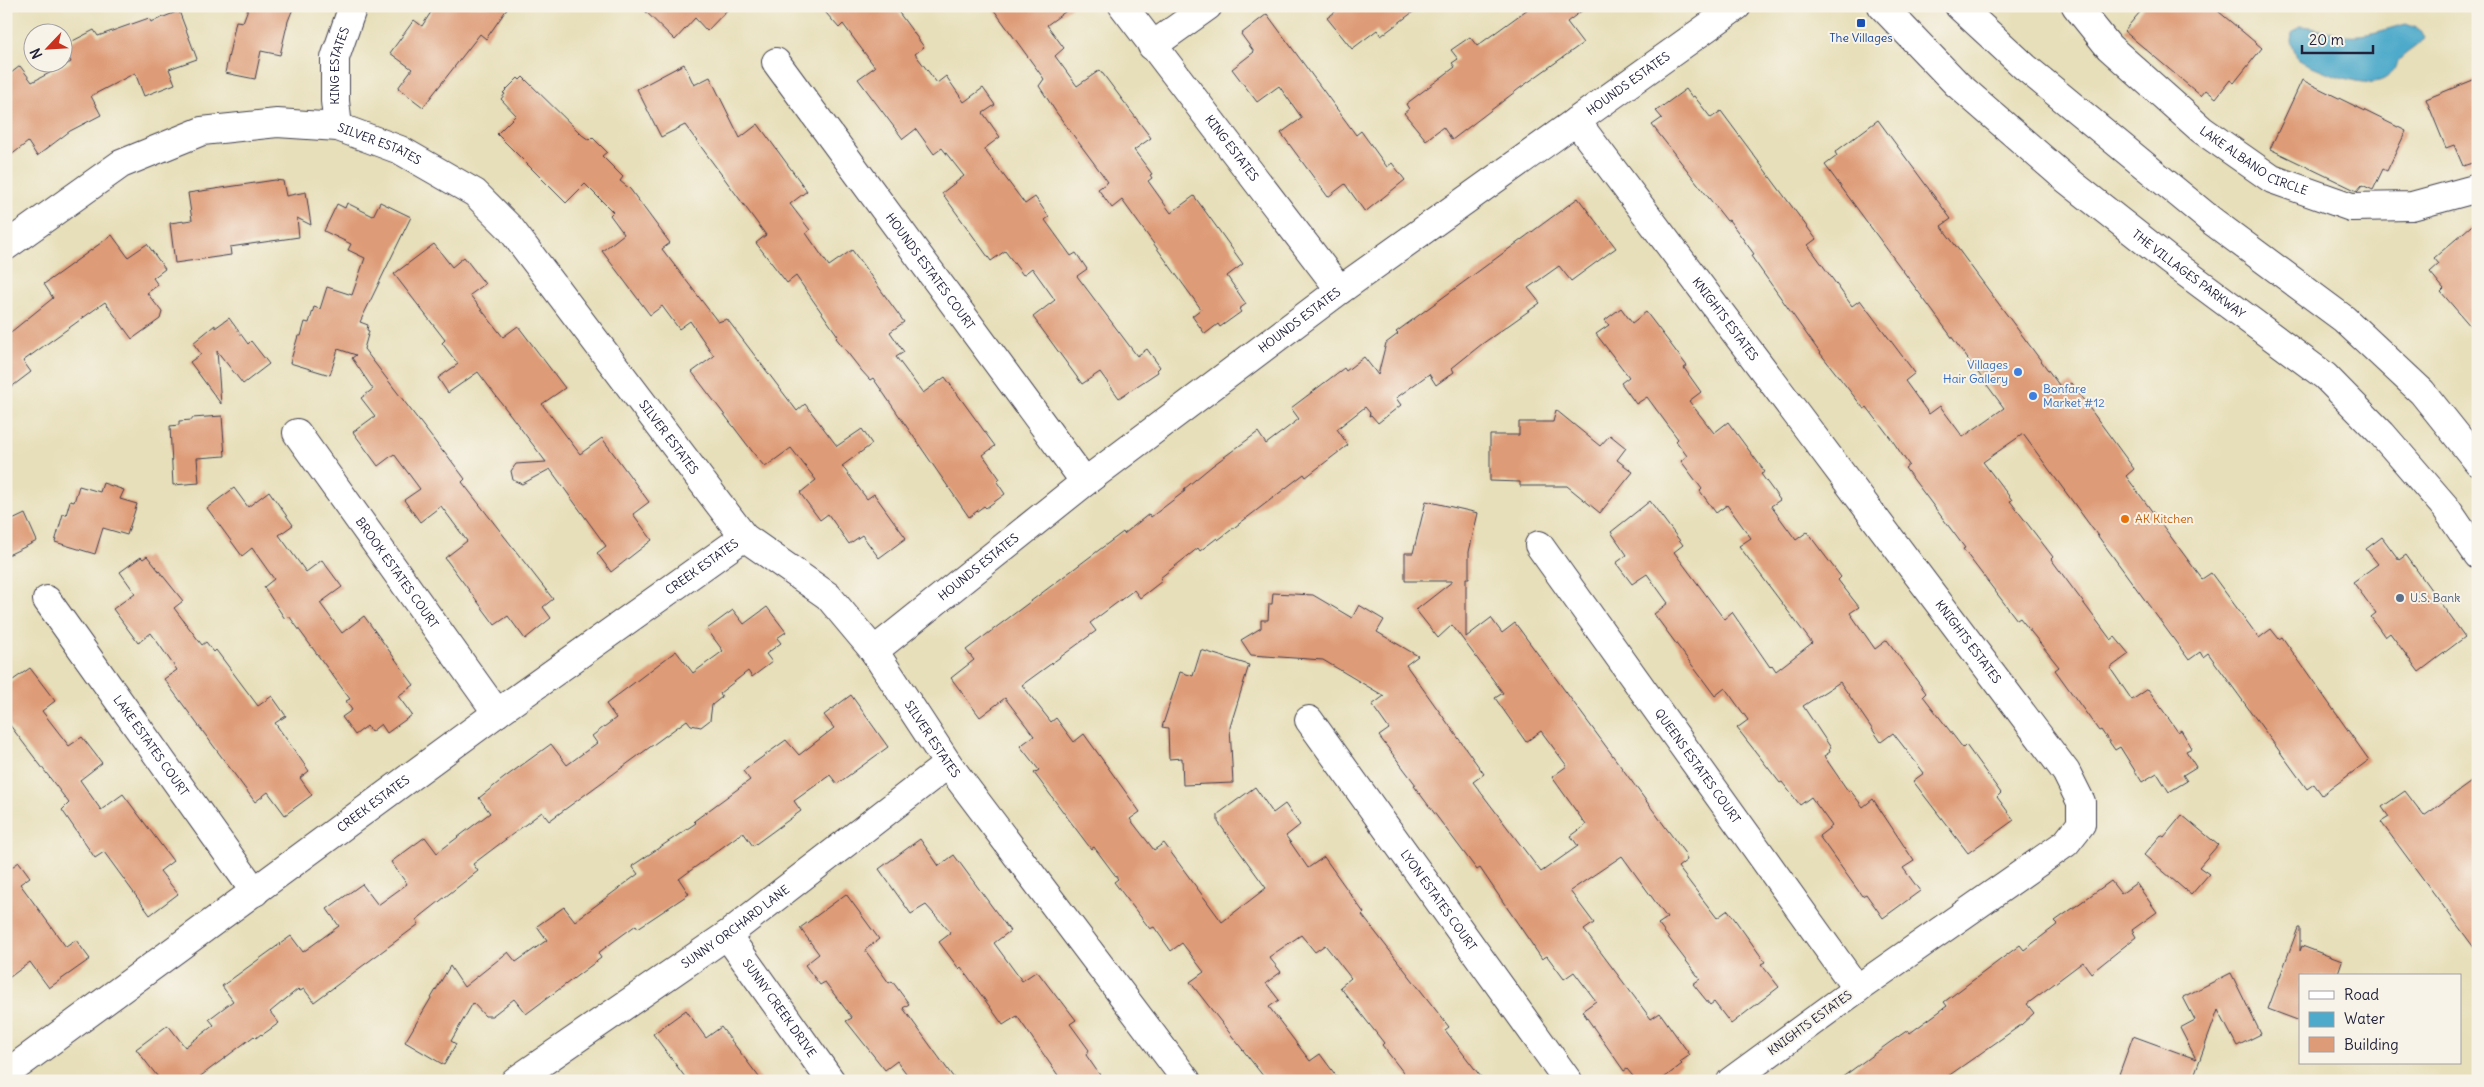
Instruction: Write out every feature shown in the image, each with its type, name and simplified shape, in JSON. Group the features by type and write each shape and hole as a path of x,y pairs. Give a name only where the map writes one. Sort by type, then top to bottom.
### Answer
{"street":[{"name":"KING ESTATES","path":"338,127 335,101 335,58 353,6"},
{"name":"KING ESTATES","path":"1123,6 1340,290"},
{"path":"1152,46 1208,6"},
{"name":"HOUNDS ESTATES","path":"874,651 1085,482 1340,290 1736,6"},
{"name":"THE VILLAGES PARKWAY","path":"1882,6 1957,84 2066,179 2170,261 2325,376 2382,434 2446,508 2478,555"},
{"path":"1959,6 2025,68 2212,221 2344,319 2422,392 2478,462"},
{"name":"LAKE ALBANO CIRCLE","path":"2076,6 2109,47 2202,130 2272,179 2351,207 2412,206 2478,188"},
{"name":"HOUNDS ESTATES COURT","path":"776,62 1085,482"},
{"name":"KNIGHTS ESTATES","path":"1576,121 2066,772 2081,802 2081,824 2066,843 1857,988 1731,1081"},
{"name":"SILVER ESTATES","path":"6,246 121,164 202,131 277,123 338,127 400,150 475,194 510,228 744,537 828,596 874,651 948,764 1186,1081"},
{"name":"BROOK ESTATES COURT","path":"297,433 497,713"},
{"name":"CREEK ESTATES","path":"8,1069 255,892 497,713 744,537"},
{"name":"QUEENS ESTATES COURT","path":"1538,544 1857,988"},
{"name":"LAKE ESTATES COURT","path":"47,600 255,892"},
{"name":"LYON ESTATES COURT","path":"1309,720 1568,1081"},
{"name":"SUNNY ORCHARD LANE","path":"515,1081 727,935 948,764"},
{"name":"SUNNY CREEK DRIVE","path":"727,935 831,1081"}],"water":[{"path":"2406,24 2419,29 2424,37 2401,58 2390,75 2375,82 2341,77 2298,60 2291,41 2292,33 2299,26 2353,35 2368,34"}],"building":[{"path":"249,6 294,6 288,21 280,55 261,51 255,79 225,73 236,21 243,22"},
{"path":"435,6 509,6 486,39 480,34 423,107 398,88 412,69 390,53 414,20 422,26"},
{"path":"640,6 731,6 707,31 695,18 675,40"},
{"path":"820,6 894,6 924,47 915,54 937,83 946,76 964,102 983,88 995,105 983,113 1000,137 984,149 1025,204 1035,197 1049,217 1045,220 1071,256 1076,253 1087,269 1077,276 1137,356 1147,349 1160,367 1157,370 1158,372 1119,398 1100,372 1082,384 1033,317 1055,300 1032,268 1023,275 1005,251 991,261 942,193 964,176 942,148 934,154 916,129 903,139 858,79 875,67 843,24 839,28"},
{"path":"991,6 1073,6 1047,25 1064,48 1055,56 1077,86 1100,70 1151,138 1134,150 1152,174 1150,175 1152,178 1148,181 1171,213 1194,196 1218,229 1243,264 1227,276 1246,304 1239,309 1241,312 1220,327 1218,324 1205,334 1192,316 1201,309 1122,200 1112,208 1098,189 1108,182 1056,112 1039,86 1044,79"},
{"path":"1343,6 1421,6 1381,36 1377,30 1352,49 1327,18"},
{"path":"1532,6 1588,6 1567,22 1583,43 1452,140 1443,127 1426,140 1404,113 1409,109 1406,104 1455,67 1452,63 1458,59 1451,50 1470,37 1477,46"},
{"path":"2145,6 2212,6 2262,48 2234,83 2230,80 2216,98 2206,90 2201,96 2124,31"},
{"path":"179,11 197,59 169,69 175,84 144,96 135,73 91,96 101,115 70,131 37,156 28,142 6,159 6,77 20,66 22,72 24,72 32,82 52,72 72,72 72,41 94,30 98,36 149,18 151,22"},
{"path":"1267,14 1356,135 1361,131 1387,167 1392,163 1405,180 1365,212 1345,184 1328,197 1281,133 1302,118 1279,86 1257,102 1232,69 1254,52 1241,34"},
{"path":"684,64 694,85 710,77 740,138 758,124 807,191 790,204 810,230 806,233 829,266 852,250 904,322 890,332 904,352 896,357 923,393 945,377 995,446 983,455 1000,479 997,482 1005,494 986,508 984,506 969,517 873,378 870,380 836,338 838,336 796,276 787,283 756,243 766,235 685,125 661,137 637,89"},
{"path":"523,77 582,135 589,140 592,137 607,152 602,156 623,177 620,181 630,189 670,243 662,249 718,322 727,319 797,411 805,404 837,446 862,429 872,444 842,466 867,499 874,494 906,538 879,558 862,535 849,544 828,514 820,520 800,493 816,480 791,448 765,467 758,459 692,372 714,356 690,321 679,329 662,306 650,315 602,251 624,234 610,215 613,212 585,184 566,203 497,134 516,115 501,99 505,94 503,93 518,78 520,80"},
{"path":"2478,78 2478,161 2463,166 2454,145 2446,148 2426,99"},
{"path":"2302,80 2406,131 2387,171 2383,169 2373,190 2362,185 2357,191 2270,149"},
{"path":"1686,89 1711,118 1721,111 1816,239 1808,245 1852,306 1860,300 1915,373 1905,381 1929,414 1940,406 1963,437 2004,408 1825,165 1837,156 1835,152 1878,120 1951,219 1941,226 2062,389 2071,383 2134,469 2126,476 2202,579 2211,573 2259,638 2271,629 2279,639 2282,637 2369,760 2322,795 2314,784 2307,789 2208,653 2203,657 2200,652 2189,660 2023,434 1983,462 2111,640 2115,637 2129,654 2110,668 2132,700 2148,689 2178,732 2181,730 2192,748 2186,751 2196,767 2183,775 2187,781 2169,792 2157,773 2142,782 2120,747 2115,750 2101,730 2099,731 2055,670 2059,667 2020,618 2017,620 1963,549 1965,548 1905,468 1909,465 1892,440 1867,407 1864,409 1820,353 1751,256 1754,254 1729,220 1727,221 1652,125 1662,118 1656,111"},
{"path":"275,180 283,181 286,196 306,192 311,225 297,218 299,237 230,247 231,255 175,263 170,223 192,220 188,193"},
{"path":"1578,198 1616,248 1571,281 1559,266 1528,288 1540,303 1482,344 1452,368 1454,372 1436,385 1429,374 1396,398 1401,405 1378,423 1371,415 1369,416 1370,413 1365,407 1337,429 1348,445 1306,477 1304,474 1218,540 1217,538 1200,551 1198,548 1160,578 1162,581 1140,598 1134,590 1090,623 1096,631 1022,685 1051,722 1056,718 1074,742 1084,734 1140,812 1130,819 1154,850 1164,843 1222,922 1266,888 1218,822 1218,814 1255,787 1273,813 1285,804 1300,825 1286,836 1308,868 1324,857 1364,913 1362,915 1449,1027 1445,1030 1484,1081 1410,1081 1382,1045 1384,1043 1340,987 1351,978 1325,945 1315,952 1301,935 1269,957 1281,972 1266,983 1279,1000 1269,1007 1310,1061 1320,1054 1340,1081 1267,1081 1190,982 1204,972 1182,943 1171,951 1154,927 1150,929 1114,882 1118,879 1094,847 1091,849 1034,773 1039,770 1020,746 1034,736 1005,698 980,717 951,678 974,660 966,650 1123,532 1124,534 1149,514 1151,517 1185,491 1184,489 1212,466 1258,432 1266,444 1299,419 1291,408 1344,368 1346,371 1364,357 1378,375 1386,343 1398,334 1396,332"},
{"path":"380,202 411,217 360,322 368,325 367,330 369,331 364,349 444,451 465,479 462,482 553,599 543,607 551,618 525,639 508,616 495,625 445,558 467,541 441,506 420,522 404,500 420,489 394,454 378,466 353,432 375,416 361,398 373,389 352,358 356,355 338,349 330,375 290,363 298,336 301,336 305,322 309,323 314,307 320,309 327,287 352,295 365,258 348,250 351,244 324,231 337,204 345,208 347,203 373,216"},
{"path":"2478,220 2478,335 2441,292 2444,289 2430,272 2439,264 2434,258"},
{"path":"112,235 128,257 147,244 165,269 153,278 158,285 147,293 162,312 160,319 132,339 105,302 23,361 31,372 6,391 6,336 53,298 44,284"},
{"path":"434,244 452,267 464,257 485,284 470,295 503,337 518,326 565,388 542,404 580,454 602,438 649,502 633,514 652,540 611,572 597,553 606,546 550,469 522,484 513,480 511,471 516,464 546,462 478,372 448,393 438,378 458,364 442,343 445,340 394,274"},
{"path":"1621,308 1632,323 1646,312 1687,366 1684,368 1701,392 1689,401 1714,433 1728,422 1765,472 1761,474 1780,500 1771,506 1796,540 1807,532 1841,577 1838,580 1859,607 1850,613 1875,649 1887,640 1926,693 1923,696 1963,748 1966,745 2001,793 1997,797 2014,820 1968,853 1913,781 1924,773 1893,733 1881,742 1840,682 1803,706 1831,748 1829,749 1830,752 1824,756 1848,791 1850,790 1863,807 1873,799 1914,861 1903,868 1920,891 1883,918 1866,894 1862,896 1819,836 1832,826 1811,797 1800,805 1782,782 1780,783 1737,728 1748,720 1725,688 1715,696 1654,614 1668,603 1647,574 1632,584 1616,563 1627,555 1611,532 1650,501 1683,545 1674,552 1724,619 1732,612 1770,667 1772,665 1776,671 1812,643 1739,546 1751,538 1727,505 1716,513 1700,491 1702,489 1681,461 1687,456 1676,441 1678,439 1647,397 1636,404 1621,383 1629,377 1596,334 1609,325 1605,320"},
{"path":"229,318 248,344 251,341 269,364 243,384 217,351 221,404 190,362 201,354 193,343 215,325 215,328"},
{"path":"1556,410 1600,446 1610,435 1626,448 1617,460 1633,472 1600,513 1567,486 1520,486 1520,482 1490,481 1490,435 1519,435 1519,422 1553,422"},
{"path":"222,416 225,456 197,458 199,483 173,485 170,426 179,425 179,421 192,420 192,418"},
{"path":"103,483 124,490 120,499 137,504 127,535 103,528 95,554 55,542 63,514 66,515 70,501 74,502 79,486 100,492"},
{"path":"234,488 248,507 269,491 293,525 279,535 306,572 322,560 342,587 320,603 342,633 364,616 414,685 398,696 412,715 387,733 381,724 371,732 367,726 355,735 342,717 352,710 346,701 350,699 289,616 285,619 264,587 274,579 252,548 242,556 207,508"},
{"path":"1426,501 1478,513 1469,552 1469,578 1466,578 1466,637 1491,618 1502,633 1515,623 1686,855 1687,860 1678,867 1717,918 1728,910 1765,962 1761,964 1779,987 1731,1024 1714,1002 1710,1005 1693,984 1700,979 1658,924 1667,918 1622,856 1570,891 1594,923 1584,930 1651,1019 1660,1013 1690,1055 1680,1062 1682,1064 1660,1081 1637,1081 1627,1069 1624,1071 1582,1011 1596,1001 1574,972 1564,979 1547,956 1542,959 1480,868 1477,870 1414,786 1416,785 1379,736 1389,729 1372,705 1384,696 1323,660 1251,655 1241,640 1261,628 1261,620 1268,620 1269,604 1272,604 1273,593 1313,595 1352,618 1359,605 1384,620 1377,632 1418,656 1406,665 1484,774 1473,782 1541,872 1578,846 1571,836 1586,825 1552,777 1567,766 1541,731 1526,742 1495,698 1503,693 1452,625 1438,638 1416,610 1453,581 1405,581 1405,553 1413,553"},
{"path":"25,514 37,541 6,556 6,523"},
{"name":"U.S. Bank","path":"2382,537 2399,560 2406,555 2465,637 2419,672 2390,633 2385,637 2371,617 2376,613 2353,582 2378,564 2366,549"},
{"path":"147,556 183,601 174,608 202,645 206,642 214,652 216,650 258,706 272,696 286,716 275,723 309,771 300,778 312,795 285,815 268,792 255,802 164,679 177,670 151,633 138,643 113,609 135,593 120,572 141,557 143,559"},
{"path":"767,607 786,632 777,638 781,643 766,654 772,662 752,677 748,671 720,693 722,697 712,705 710,720 701,727 691,725 687,720 549,821 542,812 473,864 478,871 416,920 419,924 314,1002 304,989 300,991 298,989 270,1012 279,1023 262,1035 256,1038 254,1036 194,1081 161,1081 136,1049 168,1025 185,1047 214,1025 209,1019 233,1001 222,986 291,936 303,952 339,926 327,909 362,884 378,905 407,884 391,862 425,837 437,853 490,813 479,798 551,744 567,765 597,743 592,736 616,718 606,704 676,651 693,673 723,651 707,629 733,610 744,624"},
{"path":"1201,650 1249,665 1230,727 1233,783 1183,785 1182,758 1169,759 1168,728 1162,727 1180,672 1193,676"},
{"path":"30,668 55,701 42,711 69,746 82,737 102,763 80,780 101,810 123,794 173,861 160,871 178,894 150,915 104,852 95,858 62,810 69,803 6,720 6,685"},
{"path":"851,695 888,747 837,784 830,775 794,801 801,811 753,846 743,832 679,879 689,894 638,928 636,925 598,953 601,958 526,1014 514,999 492,1016 485,1016 473,1003 451,1041 456,1044 444,1065 405,1042 450,966 464,987 508,952 516,962 547,940 537,926 564,907 575,921 638,874 632,866 696,823 694,821 750,780 743,771 786,740 799,755 834,728 824,715"},
{"path":"2478,777 2478,953 2381,822 2389,817 2382,807 2405,791 2424,816"},
{"path":"2182,815 2218,845 2199,867 2209,874 2191,895 2144,855 2161,835 2164,837"},
{"path":"920,839 939,866 954,855 1010,931 994,943 1022,981 1037,971 1060,999 1076,1020 1070,1024 1089,1050 1086,1055 1104,1081 1062,1081 1017,1016 1003,1025 961,967 959,969 939,942 951,933 926,905 911,914 879,869"},
{"path":"19,862 30,877 20,884 66,947 76,940 90,959 49,988 30,962 6,980 6,865 9,869"},
{"path":"2111,881 2121,894 2136,883 2157,912 2132,930 2136,937 2091,973 2083,962 2027,1004 2034,1013 2021,1025 1941,1081 1837,1081 1908,1030 1910,1033 1947,1006 1944,1002 2020,945 2024,950 2058,924 2055,921"},
{"path":"846,894 879,939 865,950 889,983 892,981 909,1004 903,1008 956,1081 912,1081 897,1061 885,1070 846,1021 852,1018 825,982 820,985 805,965 819,954 800,928"},
{"path":"2298,928 2300,928 2300,951 2302,946 2342,961 2338,974 2299,974 2299,1021 2268,1009"},
{"path":"2231,973 2261,1034 2237,1046 2218,1010 2192,1081 2128,1081 2118,1077 2133,1036 2196,1059 2180,1028 2195,1020 2183,997"},
{"path":"686,1010 706,1038 721,1027 762,1081 688,1081 653,1034"}],"place":[{"name":"The Villages","path":"1861,23"},
{"name":"Villages Hair Gallery","path":"2018,372"},
{"name":"Bonfare Market #12","path":"2033,396"},
{"name":"AK Kitchen","path":"2125,519"},
{"name":"U.S. Bank","path":"2400,598"}]}
